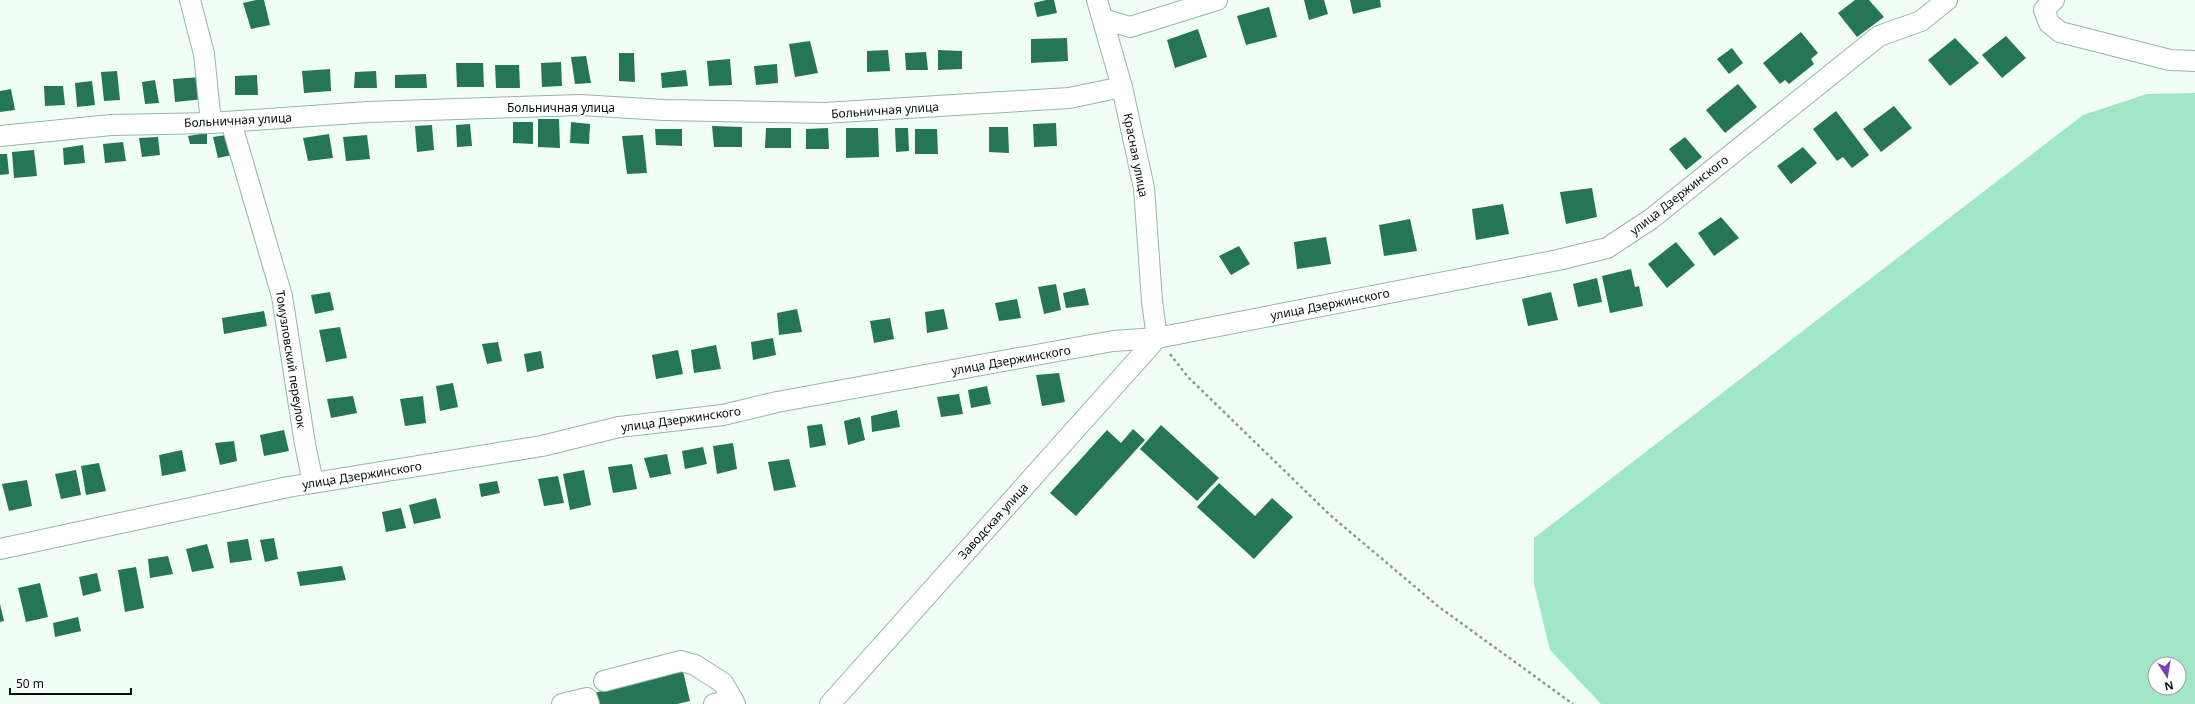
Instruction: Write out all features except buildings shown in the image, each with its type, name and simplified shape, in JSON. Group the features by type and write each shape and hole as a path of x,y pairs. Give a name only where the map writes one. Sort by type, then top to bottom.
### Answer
{"street":[{"path":"190,0 204,54 211,123"},
{"name":"Красная улица","path":"1097,0 1122,87 1144,188 1152,301 1157,338"},
{"path":"1103,19 1130,27 1217,0"},
{"name":"улица Дзержинского","path":"0,549 313,483 542,446 619,427 723,415 785,401 1112,341 1157,338 1558,260 1608,248 1651,219 1879,36 1921,21 1947,0"},
{"path":"2054,0 2044,10 2049,23 2060,32 2170,60 2195,61"},
{"path":"1114,60 1130,27"},
{"name":"Больничная улица","path":"0,136 111,125 211,123 368,112 580,105 664,110 824,113 1069,98 1122,87"},
{"name":"Томузловский переулок","path":"231,122 282,296 305,444 313,483"},
{"name":"Заводская улица","path":"830,704 1157,338"},
{"path":"604,681 681,662 695,665 723,684 728,703"},
{"path":"562,704 587,698 589,704"}],"path":[{"path":"1157,338 1188,377 1330,515 1439,607 1573,704"}],"green space":[{"path":"2195,93 2195,704 1601,704 1550,650 1534,584 1534,538 2083,115 2147,94"}]}
